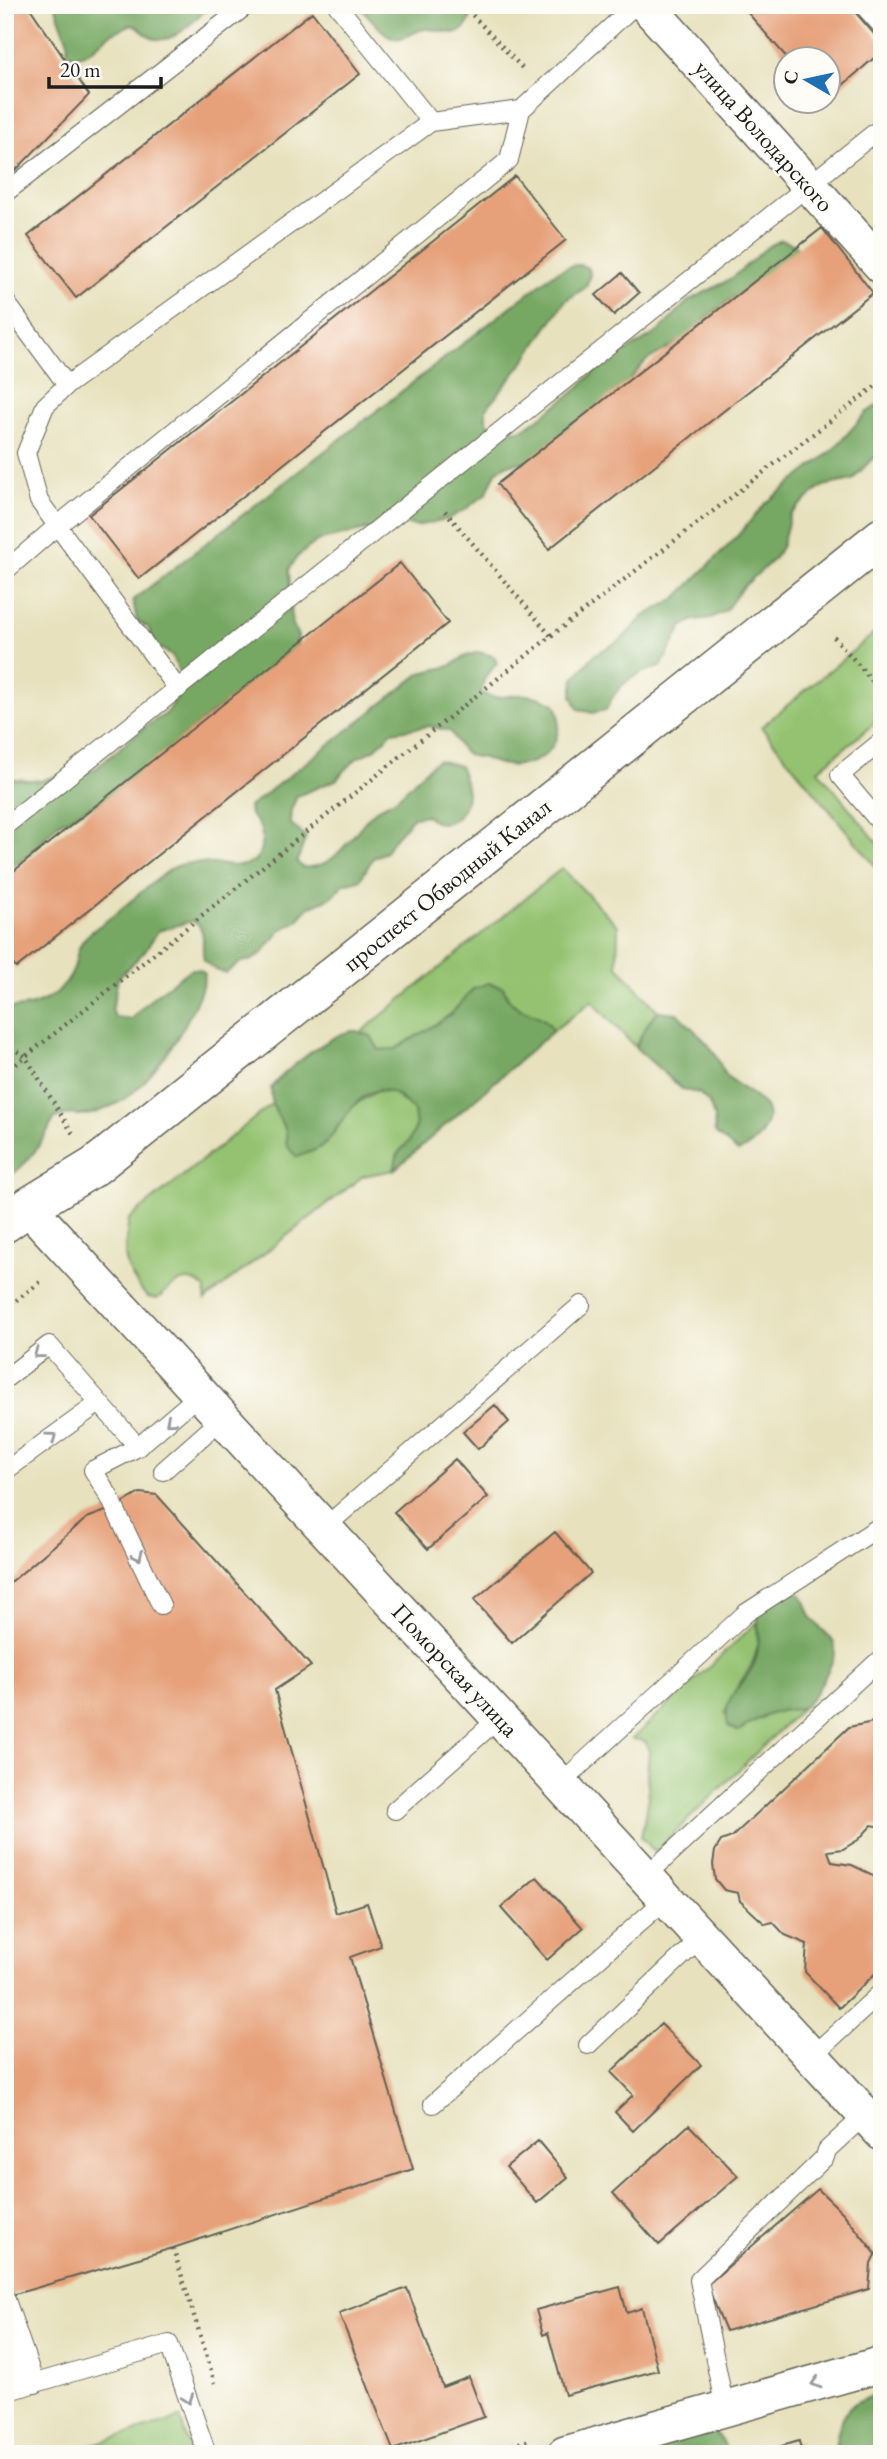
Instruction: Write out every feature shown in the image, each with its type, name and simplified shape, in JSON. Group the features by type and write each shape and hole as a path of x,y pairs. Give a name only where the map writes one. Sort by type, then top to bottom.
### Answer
{"main road":[{"name":"проспект Обводный Канал","path":"17,1215 95,1166 882,537"}],"street":[{"name":"улица Володарского","path":"646,5 882,266"},
{"name":"Поморская улица","path":"17,1215 211,1406 873,2124"},
{"path":"565,2454 882,2364"}],"lane":[{"path":"5,193 247,5"},
{"path":"337,5 430,122"},
{"path":"5,571 509,160 521,110 635,5"},
{"path":"863,5 882,26"},
{"path":"178,689 38,501 26,453 45,405 67,385 430,122 521,110"},
{"path":"5,825 882,127"},
{"path":"5,302 67,385"},
{"path":"882,741 840,775 882,825"},
{"path":"324,1528 581,1305"},
{"path":"5,1379 49,1345 138,1447"},
{"path":"5,1471 99,1403"},
{"path":"161,1605 109,1496 93,1470 211,1406"},
{"path":"163,1471 211,1406"},
{"path":"559,1784 746,1613 876,1529"},
{"path":"433,2105 655,1888 876,1663 882,1669"},
{"path":"395,1810 499,1718"},
{"path":"587,2045 701,1938"},
{"path":"811,2057 882,1992"},
{"path":"725,2409 699,2280 873,2124"},
{"path":"5,2297 29,2386"},
{"path":"5,2340 29,2386"},
{"path":"5,2392 169,2344 207,2454"}],"path":[{"path":"463,5 543,90"},
{"path":"5,1073 551,636 882,381"},
{"path":"876,386 882,393"},
{"path":"428,490 551,636"},
{"path":"834,638 882,692"},
{"path":"5,1044 25,1056 74,1137"},
{"path":"5,1309 43,1280"},
{"path":"173,2248 217,2389"}],"green space":[{"path":"55,5 212,5 185,29 169,38 152,38 137,26 130,25 111,34 87,52 72,56 67,50 68,42"},
{"path":"357,5 473,5 469,22 458,32 425,29 398,39 384,32"},
{"path":"781,240 796,245 799,251 712,313 689,336 646,361 622,388 530,461 506,465 496,472 486,494 466,509 448,519 417,526 397,523 317,541 297,557 289,570 292,624 298,636 296,648 270,666 259,678 213,712 115,794 59,823 24,859 5,871 5,778 41,781 56,776 79,775 95,769 146,726 167,713 181,691 181,676 173,657 152,642 149,628 137,621 133,600 553,274 580,265 589,269 590,275 586,287 565,301 523,363 486,409 486,421 500,429 511,431 527,427 574,392 596,370 659,331 688,301 731,279 767,247"},
{"path":"882,402 882,454 872,459 852,480 823,486 800,505 790,515 782,545 775,558 742,588 725,611 711,618 694,620 682,627 661,667 628,681 615,693 606,710 592,713 578,709 572,696 574,679 594,655 621,640 644,616 675,599 733,541 766,503 833,450 866,413"},
{"path":"882,627 882,717 818,770 882,848 882,874 761,727"},
{"path":"478,652 494,656 497,663 484,679 481,692 492,697 530,695 555,704 559,727 555,742 548,751 530,763 508,765 467,755 450,731 429,726 392,732 374,750 357,758 336,780 297,796 291,810 290,823 306,837 297,862 302,867 315,867 335,856 375,811 398,797 438,760 460,766 467,793 463,809 453,820 440,823 426,815 414,817 386,852 373,858 360,880 344,884 330,898 309,907 297,921 281,930 262,953 252,960 241,962 226,973 214,969 204,960 202,932 197,924 192,921 158,931 145,951 118,978 112,1010 115,1017 131,1019 153,997 185,973 192,969 200,970 205,974 201,990 171,1047 144,1082 116,1104 91,1114 63,1115 54,1119 28,1160 5,1179 5,1057 9,1047 4,1028 5,1007 26,1007 55,994 69,978 82,941 168,871 180,865 194,863 237,866 256,859 261,847 262,833 250,815 249,807 421,673 450,666"},
{"path":"562,868 618,926 617,965 658,1011 635,1047 592,1001 553,1031 544,1020 511,1002 503,987 473,989 451,1014 395,1049 379,1050 371,1036 360,1033"},
{"path":"488,983 503,987 511,1002 544,1020 553,1031 394,1170 398,1153 409,1142 416,1127 414,1111 393,1093 382,1090 362,1098 321,1147 297,1157 287,1146 286,1131 272,1104 271,1088 297,1062 347,1032 356,1031 371,1036 379,1050 395,1049 451,1014 473,989"},
{"path":"658,1011 677,1013 711,1048 727,1076 762,1103 768,1118 762,1132 750,1145 738,1152 715,1133 714,1117 709,1103 699,1093 683,1090 635,1047"},
{"path":"377,1091 392,1092 414,1111 416,1126 409,1142 398,1153 394,1170 363,1176 205,1300 206,1289 199,1283 186,1280 174,1285 157,1299 147,1297 132,1277 126,1261 129,1219 272,1104 286,1131 287,1146 325,1144 353,1106"},
{"path":"787,1586 803,1597 811,1616 832,1639 835,1653 818,1689 803,1707 766,1716 738,1731 728,1726 728,1705 756,1658 759,1638 758,1604"},
{"path":"757,1622 758,1639 753,1662 730,1699 725,1713 738,1731 774,1712 803,1707 655,1852 641,1837 649,1798 649,1751 645,1741 632,1739"},
{"path":"882,2396 882,2454 834,2454 845,2413 859,2401"},
{"path":"180,2418 192,2454 61,2454"},
{"path":"708,2430 721,2439 726,2454 618,2454"}],"building":[{"path":"5,5 28,5 89,95 5,178"},
{"path":"741,5 849,5 882,43 882,51 842,86 842,46 777,46"},
{"path":"312,12 360,74 76,298 28,236"},
{"path":"515,176 566,240 139,579 89,515"},
{"path":"822,228 873,293 549,549 497,484"},
{"path":"622,273 639,293 614,315 596,295"},
{"path":"400,563 448,623 16,968 5,954 5,878"},
{"path":"495,1405 509,1422 478,1449 463,1432"},
{"path":"455,1459 488,1497 428,1549 394,1512"},
{"path":"140,1493 157,1495 311,1666 275,1690 336,1913 367,1903 381,1946 350,1957 413,2169 173,2248 5,2297 5,1587 87,1518 114,1508"},
{"path":"555,1532 591,1573 512,1643 474,1600"},
{"path":"878,1721 882,1725 882,1827 872,1825 858,1840 843,1849 828,1851 832,1862 852,1865 877,1877 882,1883 882,1967 839,2008 805,1972 807,1944 785,1935 773,1922 765,1924 740,1901 738,1893 724,1890 715,1879 713,1864 715,1851 721,1841 732,1837 849,1727"},
{"path":"537,1877 583,1928 547,1960 501,1908"},
{"path":"661,2024 701,2065 633,2131 615,2112 633,2095 611,2072"},
{"path":"689,2125 738,2176 659,2245 613,2193"},
{"path":"538,2141 568,2177 537,2203 506,2167"},
{"path":"818,2189 843,2213 876,2254 871,2264 869,2289 726,2331 707,2285"},
{"path":"620,2287 627,2313 642,2308 658,2370 565,2395 548,2333 543,2335 536,2310"},
{"path":"407,2288 443,2387 469,2377 484,2417 393,2450 339,2313"},
{"path":"799,2441 802,2454 757,2454 757,2453"}]}
